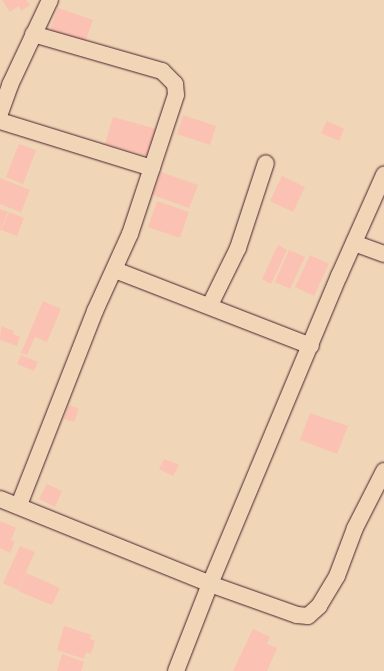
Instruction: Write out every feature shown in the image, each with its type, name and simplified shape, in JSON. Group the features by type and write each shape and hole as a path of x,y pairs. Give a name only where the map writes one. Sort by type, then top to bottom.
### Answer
{"street":[{"path":"0,113 50,0"},
{"path":"19,505 95,311 115,270 152,168 176,95 172,78 162,71 34,34"},
{"path":"0,121 152,168"},
{"path":"210,305 238,248 266,163"},
{"path":"176,671 210,584 384,175"},
{"path":"354,243 384,254"},
{"path":"115,270 210,305 311,346"},
{"path":"0,499 19,505 210,584 297,615 308,616 314,613 337,576 355,528 384,471"}],"building":[{"path":"2,0 26,0 30,5 21,11 19,6 10,12"},
{"path":"58,8 93,20 85,42 50,30"},
{"path":"183,115 216,126 210,145 177,134"},
{"path":"113,117 157,129 149,156 105,144"},
{"path":"327,121 344,129 339,141 321,133"},
{"path":"19,144 36,150 23,184 6,177"},
{"path":"161,172 198,185 189,208 153,195"},
{"path":"282,176 305,187 293,212 270,201"},
{"path":"0,178 30,190 21,212 0,204"},
{"path":"157,201 189,212 180,238 148,227"},
{"path":"0,209 8,212 0,231"},
{"path":"9,212 24,218 17,236 1,230"},
{"path":"278,245 287,250 271,284 262,279"},
{"path":"289,250 305,257 290,289 275,282"},
{"path":"310,255 329,264 314,296 295,287"},
{"path":"43,301 61,309 47,342 35,337 27,355 21,353"},
{"path":"1,326 14,331 13,334 20,337 17,346 0,340"},
{"path":"21,355 38,362 34,371 17,364"},
{"path":"69,405 79,409 74,422 64,419"},
{"path":"310,413 348,426 337,454 300,440"},
{"path":"164,459 179,465 173,476 159,469"},
{"path":"47,484 62,491 55,507 39,499"},
{"path":"0,521 16,528 11,540 15,542 10,553 0,548"},
{"path":"20,546 35,552 18,590 3,583"},
{"path":"26,573 60,588 52,605 18,591"},
{"path":"64,626 92,635 90,639 95,641 91,654 86,652 84,659 57,650"},
{"path":"253,629 270,637 267,644 277,648 267,671 233,671"},
{"path":"62,654 84,662 81,671 57,671"}]}
